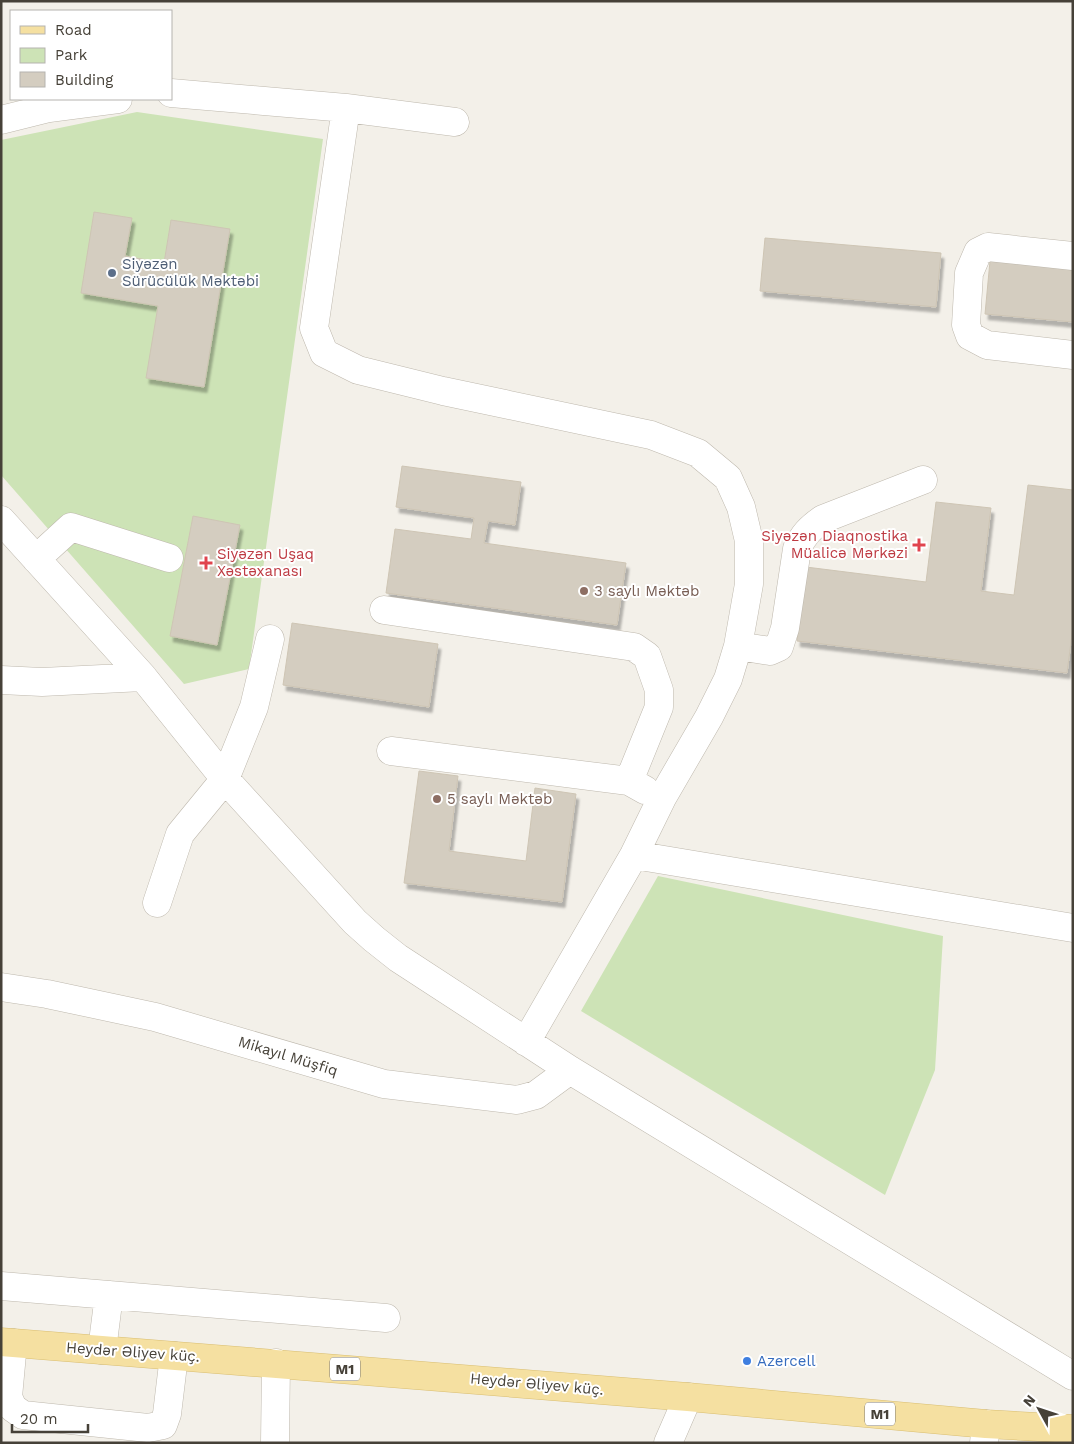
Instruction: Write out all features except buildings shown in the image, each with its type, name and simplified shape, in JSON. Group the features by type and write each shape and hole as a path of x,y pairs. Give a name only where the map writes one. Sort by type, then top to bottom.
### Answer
{"main road":[{"name":"Heydər Əliyev küç.","path":"7,1342 688,1396 985,1434 1073,1429"}],"street":[{"path":"172,93 346,108 455,122"},
{"path":"1,120 49,108 110,100"},
{"path":"346,108 314,328 324,353 358,370 443,391 651,435 698,453 728,478 740,507 749,540 749,584 738,646 728,679 709,717 662,798 634,855 526,1042"},
{"path":"1073,256 988,247 978,252 969,273 966,325 970,336 987,345 1073,355"},
{"path":"738,646 770,651 779,647 785,628 797,549 809,528 822,519 923,480"},
{"path":"1,520 143,677 225,779 374,940 398,958 570,1070 1073,1376"},
{"path":"36,559 71,527 168,558"},
{"path":"384,610 634,647 647,656 659,690 659,707 629,781"},
{"path":"158,903 180,834 225,779 254,707 270,639"},
{"path":"1,680 42,682 143,677"},
{"path":"391,751 629,781 662,798"},
{"path":"634,855 1073,928"},
{"name":"Mikayıl Müşfiq","path":"1,987 47,994 155,1017 384,1084 517,1100 536,1095 570,1070"},
{"path":"1,1286 386,1318"},
{"path":"102,1350 108,1294"},
{"path":"7,1342 8,1397 13,1408 23,1414 148,1428 163,1425 165,1420 174,1356"},
{"path":"275,1443 276,1363"},
{"path":"668,1443 688,1396"}],"green space":[{"path":"137,112 323,139 249,669 184,684 1,475 1,140"},
{"path":"658,876 943,936 935,1070 885,1195 581,1011"}],"place":[{"name":"Siyəzən Sürücülük Məktəbi","path":"112,273"},
{"name":"Siyəzən Diaqnostika Müalicə Mərkəzi","path":"919,545"},
{"name":"Siyəzən Uşaq Xəstəxanası","path":"206,563"},
{"name":"3 saylı Məktəb","path":"584,591"},
{"name":"5 saylı Məktəb","path":"437,799"},
{"name":"Azercell","path":"747,1361"}]}
